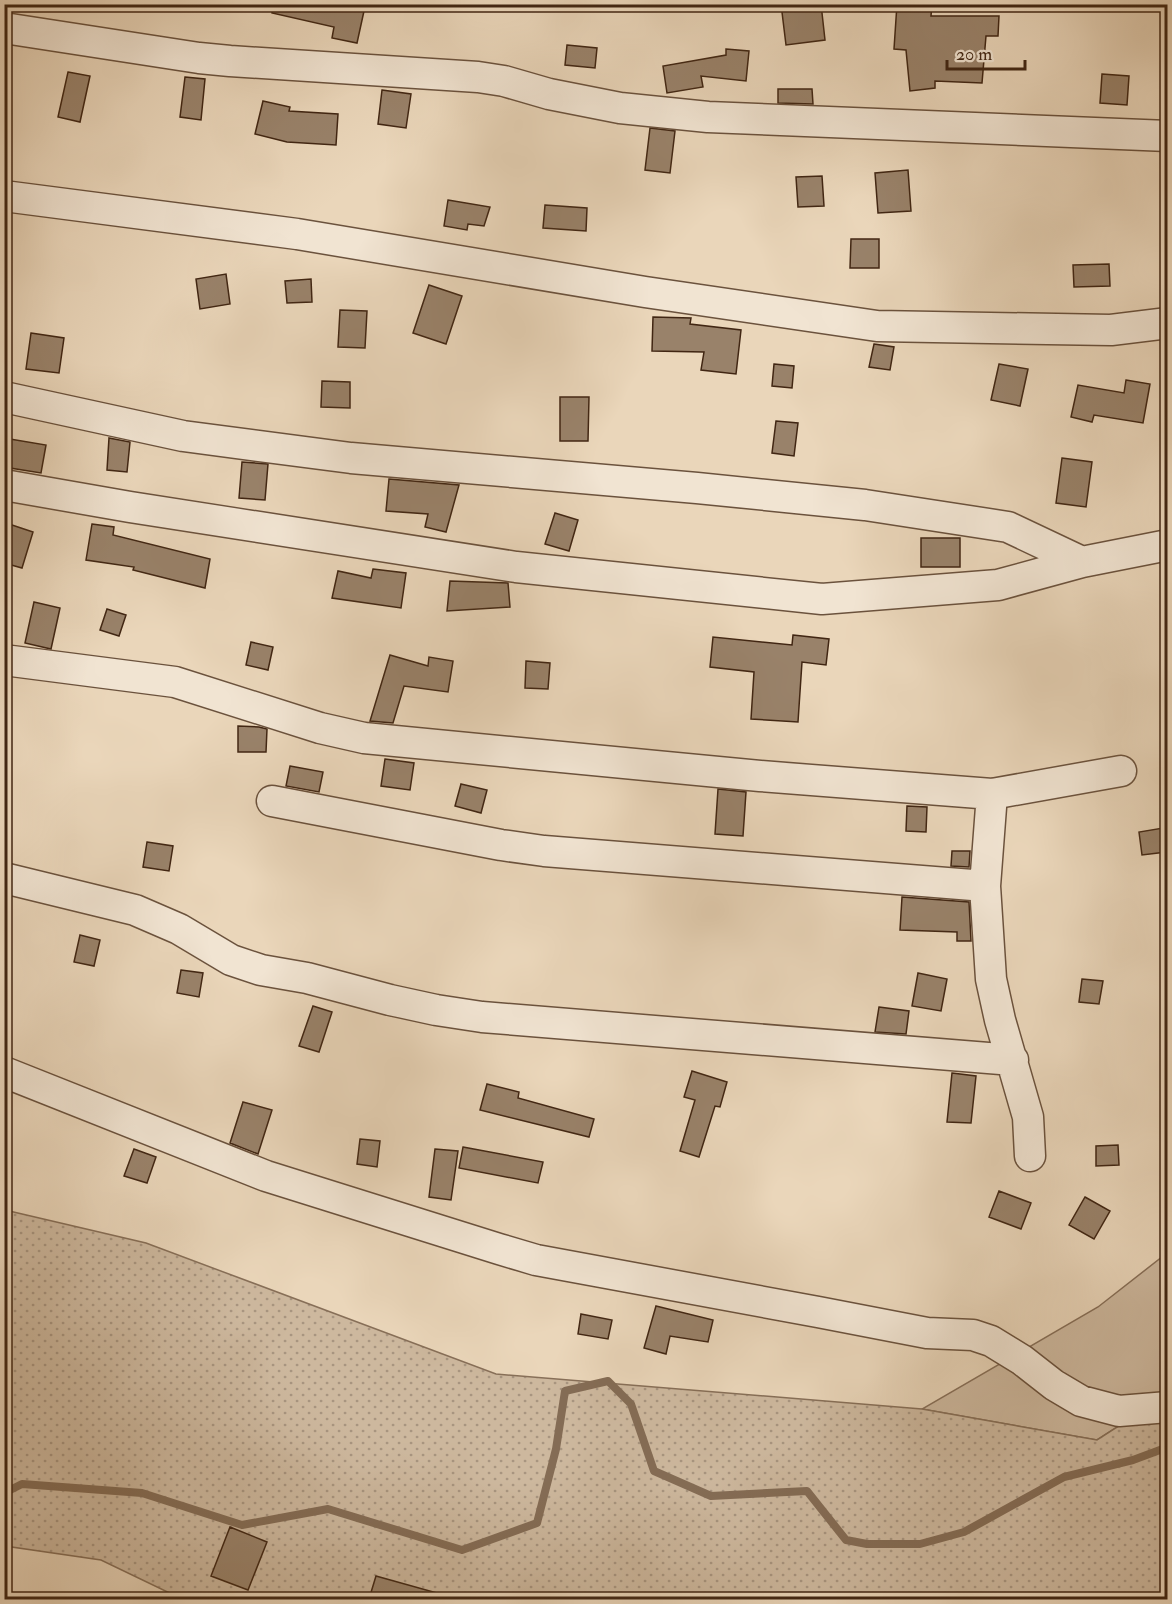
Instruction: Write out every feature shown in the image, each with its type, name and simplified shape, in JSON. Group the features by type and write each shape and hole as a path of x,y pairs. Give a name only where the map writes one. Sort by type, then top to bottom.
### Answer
{"street":[{"path":"4,28 199,58 478,76 549,94 620,108 708,117 1167,136"},
{"path":"4,196 297,234 633,290 877,326 1111,330 1167,323"},
{"path":"4,398 183,436 339,456 865,505 1008,527 1082,562"},
{"path":"4,485 516,567 822,599 998,585 1082,562 1167,545"},
{"path":"4,660 175,682 320,728 364,738 760,776 992,794 1120,771"},
{"path":"992,794 985,886 991,979 1000,1020 1028,1117 1030,1156"},
{"path":"273,801 501,845 544,851 985,886"},
{"path":"4,878 135,910 179,929 231,960 261,970 307,978 436,1010 494,1018 1013,1060"},
{"path":"4,1072 266,1176 499,1250 536,1260 927,1333 973,1335 991,1341 1081,1401 1119,1411 1167,1407"}],"shaded area":[{"path":"5,1210 146,1243 496,1374 922,1409 1097,1440 1167,1395 1167,1599 182,1599 101,1560 5,1546"},
{"path":"1167,1253 1167,1395 1097,1440 922,1409 1098,1307"}],"building":[{"path":"273,4 326,4 364,11 357,43 332,38 334,27 272,13"},
{"path":"781,4 821,4 825,40 786,45"},
{"path":"897,4 932,4 931,16 999,16 998,36 986,36 982,83 935,81 935,88 910,91 906,50 894,49"},
{"path":"567,45 597,48 595,68 565,65"},
{"path":"726,49 749,51 746,81 701,76 703,87 667,93 663,66 726,55"},
{"path":"68,72 90,76 80,122 58,117"},
{"path":"1102,74 1129,76 1127,105 1100,103"},
{"path":"185,77 205,79 201,120 180,117"},
{"path":"778,89 812,89 813,104 778,103"},
{"path":"382,90 411,94 406,128 378,124"},
{"path":"263,101 290,107 289,111 338,114 336,145 287,142 255,134"},
{"path":"650,128 675,131 670,173 645,170"},
{"path":"908,170 911,211 878,213 875,173"},
{"path":"822,176 824,206 798,207 796,177"},
{"path":"448,200 490,207 484,226 468,224 467,230 444,226"},
{"path":"545,205 587,208 586,231 543,228"},
{"path":"851,239 879,239 879,268 850,268"},
{"path":"1109,264 1110,286 1074,287 1073,265"},
{"path":"226,274 230,304 200,309 196,279"},
{"path":"311,279 312,302 287,303 285,281"},
{"path":"429,285 462,296 446,344 413,333"},
{"path":"340,310 367,311 365,348 338,347"},
{"path":"653,317 691,318 690,324 741,330 736,374 701,370 704,352 652,351"},
{"path":"31,333 64,338 59,373 26,369"},
{"path":"874,344 894,347 890,370 869,367"},
{"path":"774,364 794,366 792,388 772,386"},
{"path":"999,364 1028,369 1020,406 991,400"},
{"path":"1126,380 1150,384 1143,423 1094,415 1092,422 1071,417 1078,385 1124,393"},
{"path":"322,381 350,382 350,408 321,407"},
{"path":"560,397 589,397 588,441 560,441"},
{"path":"776,421 798,423 794,456 772,453"},
{"path":"4,438 46,445 41,473 4,467"},
{"path":"109,438 130,442 127,472 107,470"},
{"path":"1062,458 1092,462 1086,507 1056,503"},
{"path":"242,462 268,464 265,500 239,498"},
{"path":"389,479 459,485 446,532 425,527 428,514 386,511"},
{"path":"555,513 578,520 569,551 545,544"},
{"path":"9,524 33,532 22,568 4,563 4,538"},
{"path":"92,524 114,527 113,535 210,559 205,588 133,570 134,567 86,560"},
{"path":"921,538 960,538 960,567 921,567"},
{"path":"373,569 406,573 401,608 332,598 338,571 371,578"},
{"path":"450,581 508,583 510,607 447,611"},
{"path":"34,602 60,608 51,649 25,643"},
{"path":"107,609 126,615 119,636 100,630"},
{"path":"793,635 829,639 826,665 802,662 798,722 751,719 754,672 710,667 713,637 792,645"},
{"path":"251,642 273,647 268,670 246,665"},
{"path":"390,655 428,666 429,657 453,661 448,692 404,686 393,723 370,721"},
{"path":"526,661 550,663 548,689 525,688"},
{"path":"238,726 267,729 266,752 238,752"},
{"path":"385,759 414,763 410,790 381,786"},
{"path":"290,766 323,772 319,792 286,786"},
{"path":"461,784 487,790 481,813 455,806"},
{"path":"718,789 746,792 743,836 715,834"},
{"path":"907,806 927,807 926,832 906,831"},
{"path":"1163,828 1166,852 1142,855 1139,832"},
{"path":"147,842 173,846 169,871 143,867"},
{"path":"952,851 970,851 969,867 951,866"},
{"path":"902,897 969,902 971,941 957,941 957,932 900,930"},
{"path":"80,935 100,940 94,966 74,962"},
{"path":"181,970 203,973 199,997 177,993"},
{"path":"918,973 947,979 941,1011 912,1006"},
{"path":"1082,979 1103,981 1099,1004 1079,1002"},
{"path":"313,1006 332,1012 319,1052 299,1046"},
{"path":"879,1007 909,1011 906,1034 875,1032"},
{"path":"692,1071 727,1082 720,1107 715,1106 699,1157 680,1151 695,1100 684,1097"},
{"path":"952,1073 976,1076 971,1123 947,1122"},
{"path":"487,1084 519,1092 518,1098 594,1119 589,1137 480,1110"},
{"path":"243,1102 272,1110 258,1154 230,1143"},
{"path":"360,1139 380,1141 377,1167 357,1164"},
{"path":"1118,1145 1119,1165 1096,1166 1096,1146"},
{"path":"463,1147 543,1162 538,1183 459,1168"},
{"path":"134,1149 156,1157 147,1183 124,1176"},
{"path":"435,1149 458,1151 451,1200 429,1197"},
{"path":"999,1191 1031,1203 1021,1229 989,1217"},
{"path":"1085,1197 1110,1211 1094,1239 1069,1225"},
{"path":"656,1306 713,1320 708,1342 670,1336 666,1354 644,1348"},
{"path":"581,1314 612,1320 608,1339 578,1334"},
{"path":"230,1527 267,1542 248,1590 211,1576"},
{"path":"376,1576 437,1593 436,1599 369,1599"}],"waterway":[{"path":"4,1493 22,1484 142,1493 242,1525 328,1509 462,1550 537,1523 556,1449 565,1391 608,1381 631,1404 654,1471 711,1496 807,1491 846,1540 867,1544 920,1544 964,1532 1064,1477 1133,1460 1168,1447"}]}
